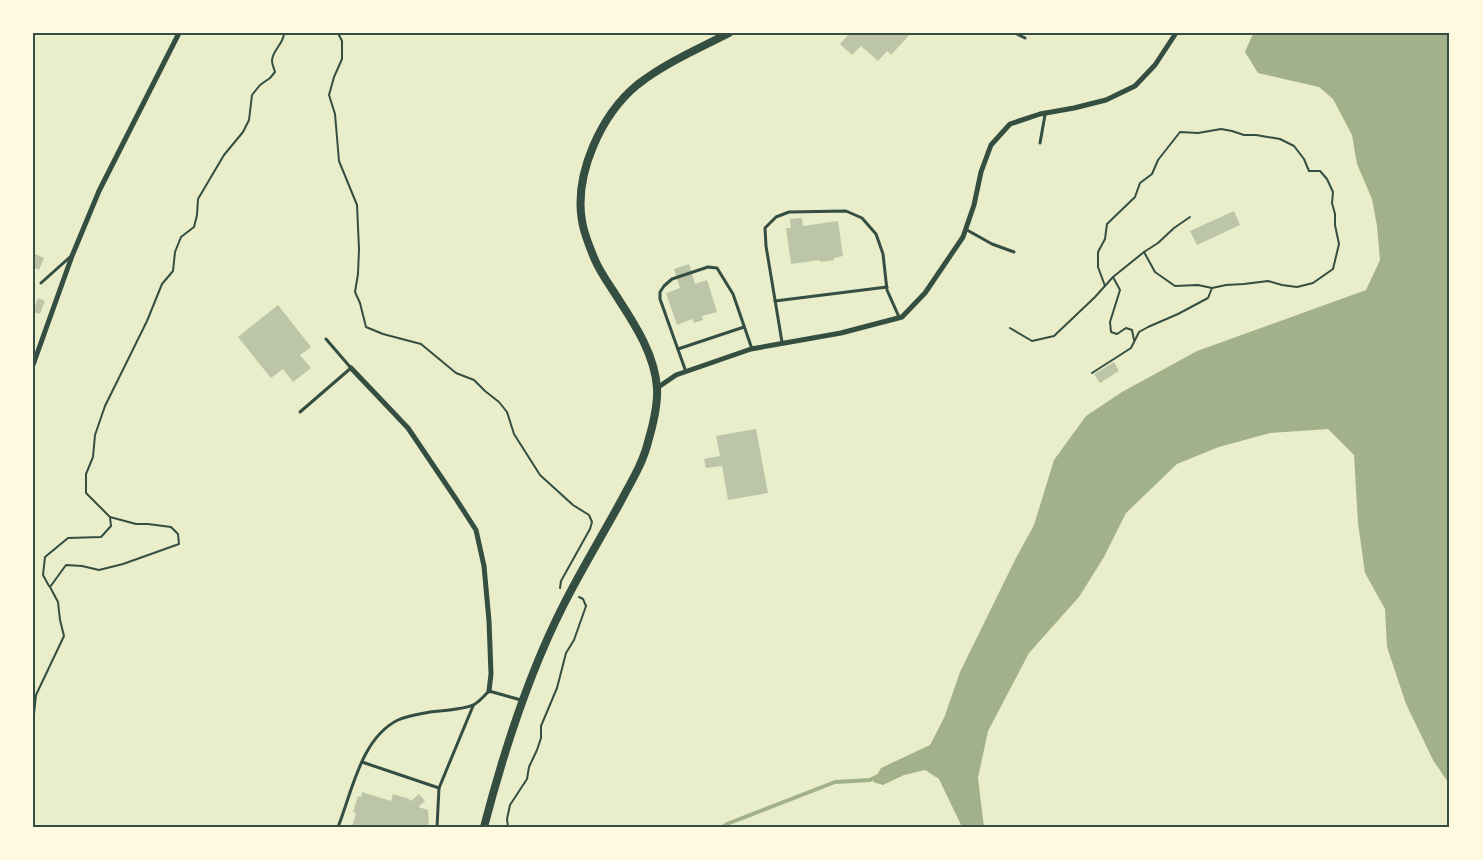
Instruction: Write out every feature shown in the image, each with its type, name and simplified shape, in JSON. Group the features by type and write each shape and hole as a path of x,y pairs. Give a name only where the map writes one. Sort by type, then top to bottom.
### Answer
{"main road":[{"path":"484,827 523,700 545,643 631,481 647,448 655,418 657,388 645,345 596,262 586,236 582,220 582,193 586,164 597,138 614,109 636,86 671,62 729,33"}],"street":[{"path":"33,365 72,256 99,191 179,33"},
{"path":"657,388 676,375 752,349 842,333 902,316 925,293 963,237 991,145 1010,124 1045,113 1106,100 1135,86 1155,65 1176,33"},
{"path":"351,368 408,428 476,530 484,566 489,621 491,674 489,692"}],"lane":[{"path":"1015,33 1025,38"},
{"path":"1040,143 1045,113"},
{"path":"783,344 765,228 776,217 789,212 846,211 862,218 876,234 880,244 887,286 899,317"},
{"path":"965,229 1014,252"},
{"path":"41,283 72,256"},
{"path":"686,372 660,299 660,292 672,279 708,267 717,268 733,294 752,349"},
{"path":"775,301 887,286"},
{"path":"678,349 744,327"},
{"path":"300,412 351,368 326,339"},
{"path":"437,827 440,788 473,706 489,692 523,700"},
{"path":"338,827 362,762 371,745 383,730 399,720 423,713 473,706"},
{"path":"362,762 440,788"}],"path":[{"path":"50,587 66,565 99,570 179,544 178,534 171,527 136,524 110,517 86,493 86,474 93,457 95,435 105,406 147,321 162,284 172,271 175,252 181,237 194,228 198,199 224,155 243,132 249,120 252,95 275,72 272,61 276,48 284,38 284,33"},
{"path":"338,33 342,41 342,59 329,95 335,114 339,162 357,205 359,249 355,292 366,327 421,344 456,373 474,380 507,412 514,434 540,475 573,506 589,514 592,522 590,529 561,581 560,588 564,590"},
{"path":"1105,286 1098,267 1098,252 1105,239 1107,224 1134,197 1140,183 1152,174 1158,160 1180,132 1198,133 1221,129 1244,135 1280,139 1294,146 1304,159 1309,171 1320,171 1327,178 1333,192 1335,225 1340,244 1333,269 1313,283 1297,287 1268,281 1212,288 1198,285 1175,286 1155,272 1144,252"},
{"path":"1010,328 1032,341 1054,336 1113,277 1190,217"},
{"path":"1113,277 1120,290 1110,322 1111,332 1117,334 1126,328 1132,330 1134,340"},
{"path":"1092,373 1131,348 1139,332 1208,298 1212,288"},
{"path":"33,724 36,695 64,636 58,602 43,575 45,556 68,538 101,537 111,526 110,517"},
{"path":"508,827 510,805 527,779 529,767 539,744 541,726 557,688 566,653 574,640 586,606 576,595"}],"shaded area":[{"path":"1255,33 1450,33 1450,785 1433,760 1406,704 1387,647 1385,609 1365,573 1358,523 1354,455 1328,429 1270,433 1219,447 1177,464 1126,513 1104,557 1079,597 1029,653 988,731 978,778 984,827 962,827 939,779 925,770 904,775 883,785 873,782 881,768 930,745 944,718 960,672 1034,525 1054,460 1086,416 1122,392 1197,351 1366,290 1380,260 1372,199 1357,164 1352,135 1333,99 1319,87 1258,73 1245,52"}],"building":[{"path":"850,33 911,33 891,55 887,51 878,61 861,46 852,55 840,44"},
{"path":"1234,211 1240,225 1197,245 1190,231"},
{"path":"802,218 803,226 838,221 843,256 834,258 834,260 791,264 786,228 791,228 790,219"},
{"path":"33,253 44,258 39,270 33,267"},
{"path":"689,264 695,284 707,280 717,312 702,316 703,320 694,323 692,319 677,325 666,293 680,288 674,269"},
{"path":"38,298 45,301 40,314 33,312"},
{"path":"278,305 311,347 300,355 311,368 293,382 283,369 271,378 238,337"},
{"path":"1114,362 1119,371 1100,383 1094,374"},
{"path":"756,429 768,493 728,500 722,466 706,468 704,459 720,456 716,436"},
{"path":"362,792 391,801 393,794 411,801 419,794 425,801 418,807 428,810 429,827 352,827 356,813 353,812 358,796 361,797"}],"waterway":[{"path":"723,827 835,782 870,780 880,775"}]}
